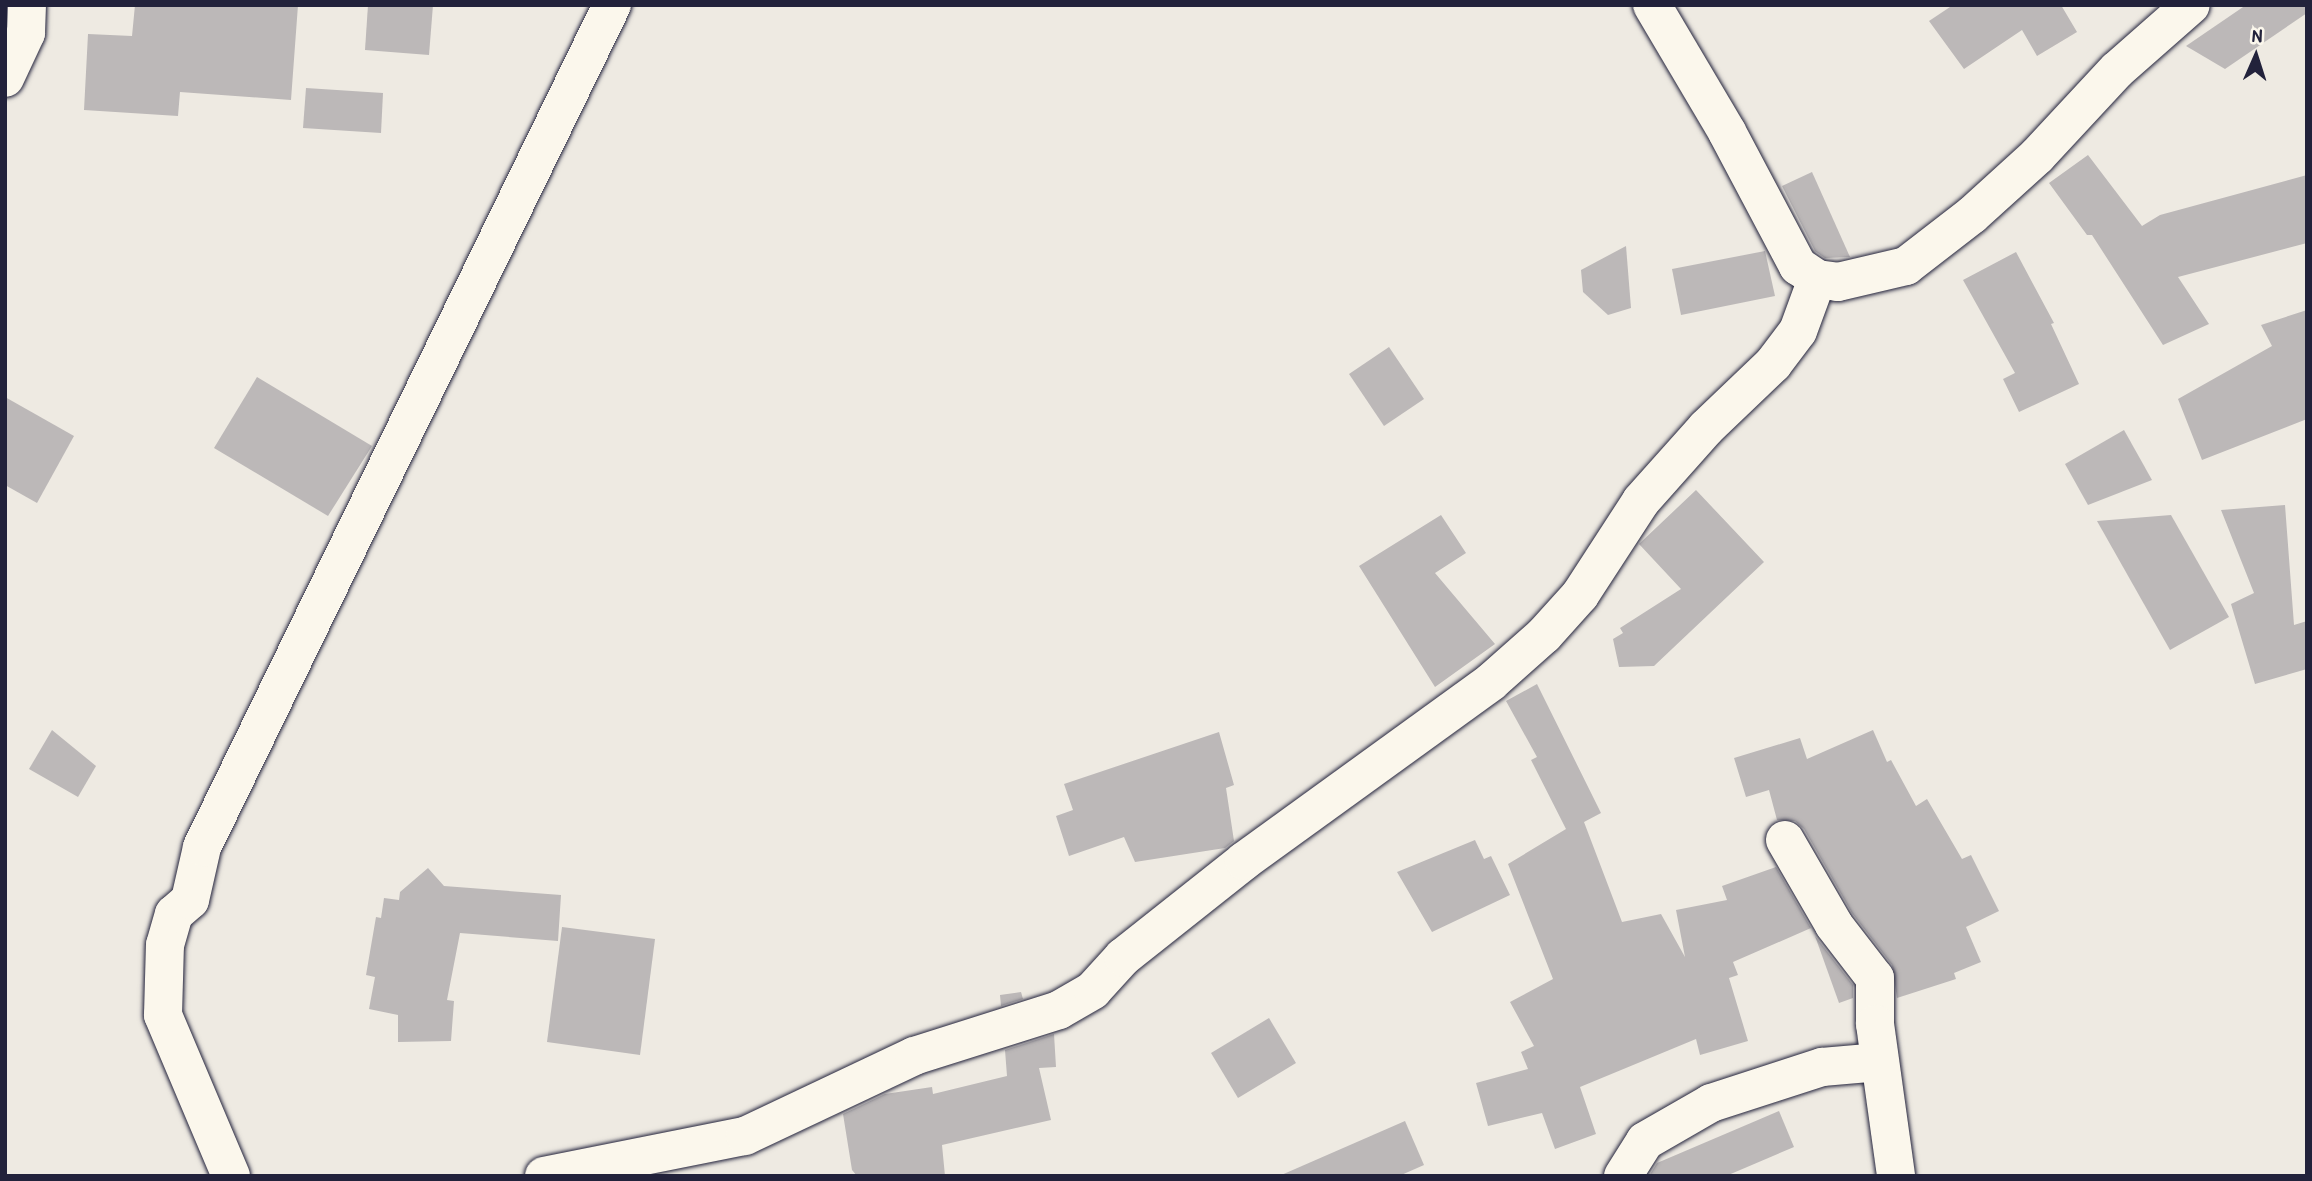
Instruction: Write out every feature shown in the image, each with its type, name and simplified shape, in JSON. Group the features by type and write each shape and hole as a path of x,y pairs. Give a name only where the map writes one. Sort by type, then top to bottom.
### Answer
{"street":[{"path":"5,78 26,33 27,5"},
{"path":"231,1176 163,1015 165,945 174,914 190,900 202,847 612,5"},
{"path":"1652,5 1727,132 1779,237 1798,266 1817,279 1870,278 1906,265 2009,182 2117,70 2191,5"},
{"path":"544,1176 745,1136 915,1056 1059,1010 1093,990 1123,957 1244,861 1491,682 1544,635 1580,594 1641,502 1706,428 1773,364 1798,331 1817,279"},
{"path":"1786,840 1833,925 1875,978 1880,1062 1896,1176"},
{"path":"1623,1176 1645,1141 1711,1103 1822,1066 1880,1062"}],"building":[{"path":"135,5 298,5 291,100 180,92 178,116 84,110 88,34 132,36"},
{"path":"368,5 433,5 429,55 365,50"},
{"path":"1953,5 2061,5 2077,32 2037,56 2022,30 1964,69 1929,21"},
{"path":"2246,5 2307,5 2307,13 2225,69 2186,46"},
{"path":"306,88 383,93 381,133 303,128"},
{"path":"2088,155 2142,226 2160,215 2307,175 2307,243 2178,277 2209,324 2163,345 2092,235 2087,235 2049,183"},
{"path":"1812,172 1850,257 1825,258 1815,251 1782,186"},
{"path":"1626,246 1631,308 1608,315 1583,292 1581,270"},
{"path":"1765,251 1775,296 1681,315 1672,269"},
{"path":"2016,252 2054,323 2051,324 2079,384 2019,412 2003,379 2015,373 1963,280"},
{"path":"2307,310 2307,419 2202,460 2178,399 2272,346 2261,325"},
{"path":"1389,347 1424,399 1384,426 1349,374"},
{"path":"257,377 372,446 328,516 214,448"},
{"path":"5,397 74,436 37,503 5,485"},
{"path":"2124,430 2152,480 2088,505 2065,464"},
{"path":"1696,490 1764,562 1654,666 1619,667 1613,639 1623,633 1620,628 1681,589 1639,544"},
{"path":"2285,505 2294,625 2307,621 2307,669 2255,684 2231,604 2254,593 2221,510"},
{"path":"1441,515 1466,553 1435,573 1495,644 1435,687 1359,566"},
{"path":"2171,515 2229,617 2170,650 2097,521"},
{"path":"1537,684 1601,813 1584,822 1622,922 1661,914 1685,957 1676,910 1727,900 1722,886 1776,867 1811,928 1733,962 1738,975 1729,978 1748,1041 1700,1055 1696,1039 1580,1087 1596,1134 1555,1149 1542,1113 1488,1126 1476,1083 1528,1069 1521,1052 1534,1046 1510,1002 1553,979 1508,864 1566,829 1531,760 1537,757 1506,701"},
{"path":"52,730 96,766 78,797 29,769"},
{"path":"1873,730 1887,762 1891,760 1916,806 1927,799 1962,859 1971,855 1999,911 1966,927 1981,962 1954,973 1956,979 1897,998 1892,965 1852,913 1804,829 1795,821 1777,820 1769,790 1746,797 1734,758 1800,738 1807,759"},
{"path":"1219,732 1234,785 1226,788 1234,841 1225,848 1135,862 1124,837 1069,856 1056,816 1073,810 1064,784"},
{"path":"1475,840 1484,859 1491,856 1510,895 1432,932 1397,872"},
{"path":"428,868 444,886 561,895 558,941 460,933 447,1000 454,1001 451,1041 398,1042 398,1015 369,1009 375,977 366,975 376,917 381,918 384,898 399,900 400,892"},
{"path":"562,927 655,939 640,1055 547,1042"},
{"path":"1815,936 1853,985 1853,998 1839,1003"},
{"path":"1021,992 1023,999 1001,1006 1000,995"},
{"path":"1269,1018 1296,1063 1238,1098 1211,1053"},
{"path":"1054,1034 1056,1067 1039,1068 1051,1120 942,1145 945,1176 857,1176 852,1170 843,1114 885,1094 932,1087 933,1094 1007,1076 1005,1050"},
{"path":"1779,1111 1794,1147 1726,1176 1649,1176 1657,1163"},
{"path":"1405,1121 1424,1165 1399,1176 1279,1176"}]}
